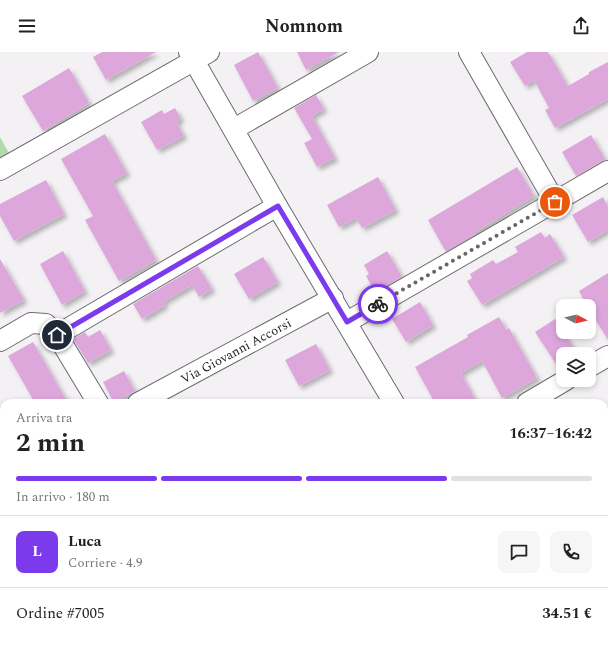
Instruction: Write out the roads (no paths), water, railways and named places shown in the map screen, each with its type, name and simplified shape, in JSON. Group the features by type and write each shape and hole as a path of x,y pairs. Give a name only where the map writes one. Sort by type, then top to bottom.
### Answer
{"street":[{"path":"234,130 368,52"},
{"path":"469,52 555,202"},
{"path":"0,170 197,55 234,130 392,399"},
{"path":"347,322 608,171"},
{"path":"57,335 278,206"},
{"name":"Via Giovanni Accorsi","path":"145,399 333,298"},
{"path":"0,341 31,324 46,324 57,335 96,399"},
{"path":"596,363 608,356"},
{"path":"534,399 556,386"}]}
